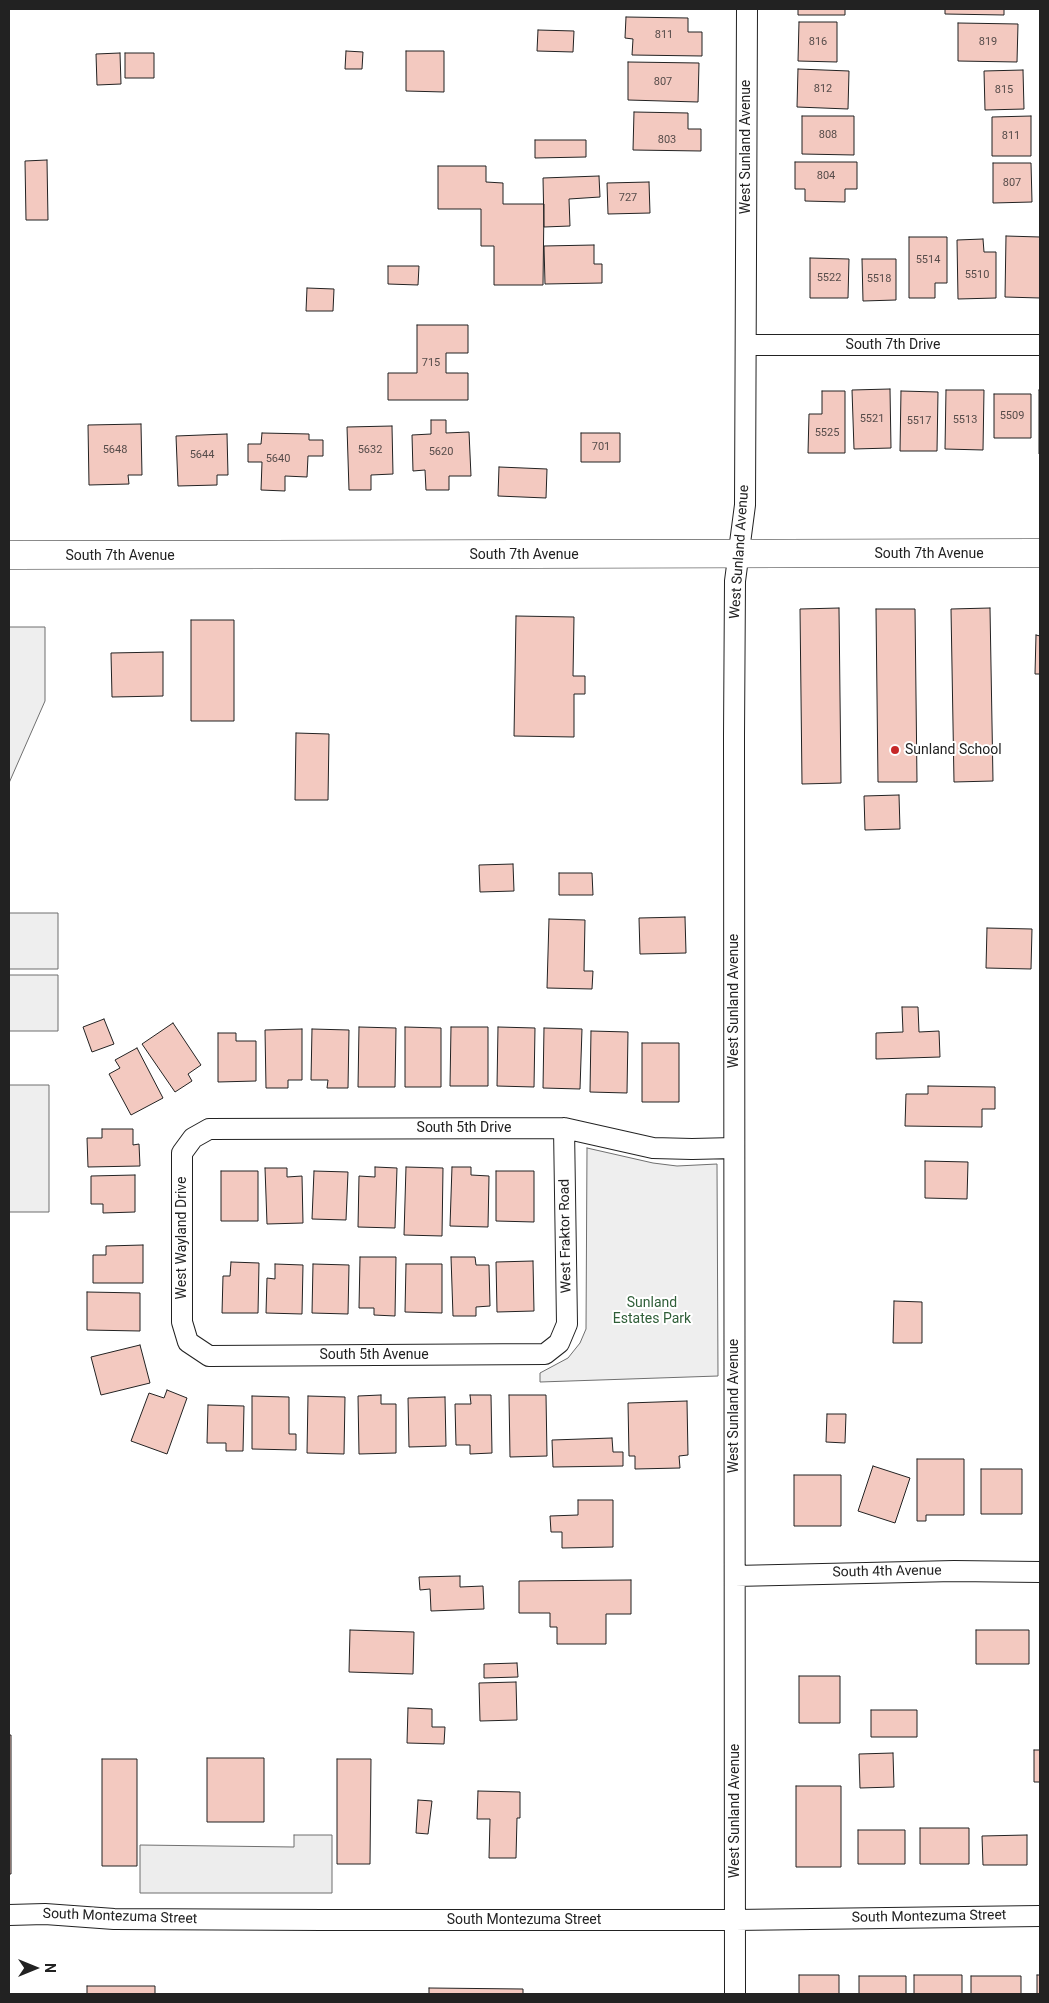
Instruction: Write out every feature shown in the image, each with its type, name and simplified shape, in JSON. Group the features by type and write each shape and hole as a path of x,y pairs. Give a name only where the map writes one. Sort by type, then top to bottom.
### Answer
{"main road":[{"name":"South 7th Avenue","path":"9,556 1040,553"}],"street":[{"name":"West Sunland Avenue","path":"735,1994 735,632 736,581 745,505 747,9"},
{"name":"South 7th Drive","path":"746,345 1040,345"},
{"name":"South 5th Drive","path":"193,1138 209,1129 564,1128 653,1148 734,1148"},
{"name":"West Fraktor Road","path":"559,1342 567,1324 564,1128"},
{"name":"West Wayland Drive","path":"188,1342 182,1322 182,1153 193,1138"},
{"name":"South 5th Avenue","path":"188,1342 209,1356 545,1354 559,1342"},
{"name":"South 4th Avenue","path":"735,1576 944,1571 1040,1572"},
{"name":"South Montezuma Street","path":"9,1915 45,1914 114,1919 735,1920 1040,1916"}],"green space":[{"path":"9,627 45,627 45,701 9,783"},
{"path":"9,913 58,913 58,969 9,969"},
{"path":"9,975 58,975 58,1031 9,1031"},
{"path":"9,1085 49,1085 49,1212 9,1212"},
{"name":"Sunland Estates Park","path":"587,1148 653,1163 677,1166 717,1164 718,1376 540,1382 540,1373 568,1358 580,1343 586,1329"}],"shaded area":[{"path":"294,1835 332,1835 332,1893 140,1893 140,1845 294,1847"}],"building":[{"path":"798,9 845,9 845,15 798,15"},
{"path":"945,9 1004,9 1004,15 945,14"},
{"path":"626,17 688,18 688,32 702,32 702,56 632,55 633,39 625,38"},
{"path":"799,22 837,22 837,62 798,61"},
{"path":"958,23 1018,24 1017,62 958,61"},
{"path":"538,30 574,31 573,52 537,51"},
{"path":"346,51 363,52 362,69 345,69"},
{"path":"406,51 444,51 444,92 406,91"},
{"path":"120,53 121,84 97,85 96,54"},
{"path":"125,53 154,53 154,78 125,78"},
{"path":"628,62 699,63 698,102 628,100"},
{"path":"798,69 849,71 848,109 797,107"},
{"path":"1023,70 1024,109 985,110 984,71"},
{"path":"634,112 688,113 688,129 701,129 701,151 633,150"},
{"path":"802,116 854,116 854,155 802,154"},
{"path":"1031,116 1031,156 992,156 992,117"},
{"path":"535,140 586,140 586,157 535,158"},
{"path":"47,160 48,220 26,220 25,161"},
{"path":"795,162 857,162 857,189 845,189 845,202 805,201 805,189 795,189"},
{"path":"993,163 1031,163 1032,202 993,203"},
{"path":"438,166 486,166 486,182 503,183 503,204 544,204 543,285 494,285 494,246 481,246 481,209 438,209"},
{"path":"599,176 600,197 569,199 570,226 544,227 543,178"},
{"path":"649,182 650,213 608,214 607,183"},
{"path":"1006,236 1040,237 1040,298 1005,297"},
{"path":"909,237 947,237 947,283 935,283 935,298 909,298"},
{"path":"983,239 984,252 996,252 996,298 958,299 957,240"},
{"path":"594,245 594,264 602,264 602,283 545,284 544,246"},
{"path":"810,258 849,259 848,298 810,298"},
{"path":"862,259 896,259 896,300 863,301"},
{"path":"388,266 419,266 418,285 388,284"},
{"path":"307,288 334,289 333,311 306,311"},
{"path":"417,325 468,325 468,353 446,353 446,373 468,373 468,400 388,400 388,373 417,373"},
{"path":"890,389 891,448 854,449 852,390"},
{"path":"946,390 984,390 983,450 945,449"},
{"path":"1040,390 1040,454 1039,454"},
{"path":"822,391 845,391 845,453 808,453 809,414 822,414"},
{"path":"901,391 938,392 937,451 900,451"},
{"path":"994,394 1031,394 1031,438 994,438"},
{"path":"431,420 446,420 446,433 469,432 471,476 449,476 449,490 426,490 425,470 413,471 412,435 431,434"},
{"path":"141,424 142,475 128,475 129,484 89,485 88,425"},
{"path":"392,426 393,474 371,475 371,490 349,490 347,427"},
{"path":"262,433 309,434 309,440 323,440 323,456 308,456 307,477 285,476 285,491 261,490 262,462 248,462 248,444 261,444"},
{"path":"581,433 620,433 620,462 581,462"},
{"path":"227,434 228,475 217,475 217,485 178,486 176,436"},
{"path":"499,467 547,469 546,498 498,496"},
{"path":"839,608 841,783 802,784 800,609"},
{"path":"990,608 993,781 954,782 951,609"},
{"path":"876,609 915,609 917,782 878,782"},
{"path":"516,616 574,617 573,676 585,676 585,694 574,694 574,737 514,736"},
{"path":"191,620 234,620 234,721 191,721"},
{"path":"1036,635 1040,636 1040,674 1035,674"},
{"path":"163,652 163,696 112,697 111,653"},
{"path":"296,733 329,734 328,800 295,800"},
{"path":"899,795 900,829 865,830 864,796"},
{"path":"513,864 514,891 480,892 479,865"},
{"path":"559,873 592,873 593,895 559,895"},
{"path":"685,917 686,953 640,954 639,918"},
{"path":"549,919 585,920 584,971 593,971 592,989 547,988"},
{"path":"987,928 1032,929 1031,969 986,968"},
{"path":"902,1007 918,1007 919,1032 939,1031 940,1057 876,1059 876,1033 903,1032"},
{"path":"104,1019 114,1044 92,1052 83,1027"},
{"path":"173,1023 201,1065 188,1074 192,1081 175,1092 142,1044"},
{"path":"359,1027 396,1028 395,1087 358,1087"},
{"path":"405,1027 441,1028 441,1087 405,1087"},
{"path":"451,1027 488,1027 488,1086 450,1086"},
{"path":"498,1027 535,1028 534,1087 497,1086"},
{"path":"544,1028 582,1029 580,1089 543,1088"},
{"path":"302,1029 302,1080 288,1080 288,1088 266,1088 265,1030"},
{"path":"312,1029 349,1030 348,1088 327,1088 328,1080 311,1080"},
{"path":"591,1031 628,1032 627,1093 590,1092"},
{"path":"218,1033 236,1033 236,1041 256,1041 256,1081 218,1082"},
{"path":"642,1043 679,1043 679,1102 642,1102"},
{"path":"137,1048 163,1098 131,1115 109,1074 120,1068 115,1060"},
{"path":"928,1086 995,1087 995,1109 982,1109 982,1127 905,1126 906,1094 928,1094"},
{"path":"102,1129 133,1129 133,1145 139,1144 140,1166 88,1167 87,1138 102,1138"},
{"path":"925,1161 968,1162 967,1199 925,1198"},
{"path":"375,1167 397,1168 395,1228 358,1227 359,1176 375,1177"},
{"path":"406,1167 443,1168 442,1236 404,1235"},
{"path":"452,1167 471,1167 471,1175 489,1176 488,1227 450,1226"},
{"path":"265,1168 287,1168 287,1177 302,1176 303,1223 267,1224"},
{"path":"221,1171 258,1171 258,1221 221,1221"},
{"path":"314,1171 348,1172 346,1220 312,1219"},
{"path":"496,1171 534,1171 534,1222 496,1221"},
{"path":"135,1175 135,1212 103,1213 103,1204 91,1204 91,1176"},
{"path":"143,1245 143,1283 93,1283 93,1255 106,1255 106,1246"},
{"path":"360,1257 396,1257 395,1316 374,1315 374,1308 359,1308"},
{"path":"451,1257 475,1257 476,1265 489,1265 490,1306 476,1307 476,1316 453,1316"},
{"path":"533,1261 534,1311 497,1312 496,1262"},
{"path":"231,1262 259,1263 258,1313 222,1313 223,1276 230,1276"},
{"path":"275,1264 303,1265 302,1314 266,1313 267,1278 275,1279"},
{"path":"313,1264 349,1265 348,1314 312,1313"},
{"path":"406,1264 442,1264 442,1313 405,1312"},
{"path":"87,1292 140,1293 140,1331 87,1330"},
{"path":"894,1301 922,1302 922,1343 893,1343"},
{"path":"140,1345 150,1383 101,1395 91,1357"},
{"path":"167,1390 187,1398 167,1454 131,1441 149,1393 164,1398"},
{"path":"381,1395 381,1404 396,1404 396,1453 359,1454 358,1396"},
{"path":"470,1395 491,1395 492,1453 470,1454 470,1445 456,1445 455,1404 471,1404"},
{"path":"509,1395 546,1395 547,1456 510,1457"},
{"path":"252,1396 289,1397 289,1434 296,1434 296,1450 252,1449"},
{"path":"308,1396 345,1397 344,1454 307,1453"},
{"path":"445,1397 446,1446 409,1447 408,1398"},
{"path":"687,1401 688,1455 679,1456 680,1468 635,1469 635,1456 629,1456 628,1403"},
{"path":"208,1405 244,1406 243,1451 226,1451 226,1443 207,1443"},
{"path":"827,1414 846,1414 845,1443 826,1442"},
{"path":"612,1438 613,1452 623,1452 623,1466 553,1467 552,1440"},
{"path":"917,1459 964,1459 964,1515 926,1515 926,1521 917,1521"},
{"path":"873,1466 910,1478 895,1523 858,1511"},
{"path":"981,1469 1022,1469 1022,1514 981,1514"},
{"path":"794,1475 841,1475 841,1526 794,1526"},
{"path":"578,1500 613,1500 613,1547 562,1548 562,1532 551,1532 550,1516 578,1515"},
{"path":"460,1576 460,1587 483,1586 484,1609 431,1611 430,1589 420,1590 419,1577"},
{"path":"631,1580 631,1614 606,1614 606,1644 557,1644 557,1627 550,1627 550,1613 519,1613 519,1581"},
{"path":"350,1630 414,1632 413,1674 349,1672"},
{"path":"976,1630 1029,1630 1029,1664 976,1664"},
{"path":"517,1663 518,1677 484,1678 484,1664"},
{"path":"799,1676 840,1676 840,1723 799,1723"},
{"path":"516,1682 517,1720 480,1721 479,1683"},
{"path":"408,1708 432,1709 432,1727 445,1727 444,1744 407,1743"},
{"path":"871,1710 917,1710 917,1737 871,1737"},
{"path":"9,1735 11,1735 11,1874 9,1874"},
{"path":"1034,1750 1040,1750 1040,1782 1034,1782"},
{"path":"893,1753 894,1787 860,1788 859,1754"},
{"path":"207,1758 264,1758 264,1822 207,1822"},
{"path":"102,1759 137,1759 137,1866 102,1866"},
{"path":"337,1759 371,1759 370,1864 337,1864"},
{"path":"796,1786 841,1786 841,1867 796,1867"},
{"path":"478,1791 520,1792 520,1818 517,1818 516,1858 489,1858 490,1819 477,1819"},
{"path":"418,1800 432,1801 428,1834 416,1833"},
{"path":"920,1828 969,1828 969,1864 920,1864"},
{"path":"858,1830 905,1830 905,1864 858,1864"},
{"path":"1027,1835 1027,1865 983,1865 982,1836"},
{"path":"799,1975 839,1975 839,1994 799,1994"},
{"path":"914,1975 962,1975 962,1994 914,1994"},
{"path":"1037,1975 1040,1975 1040,1994 1037,1994"},
{"path":"859,1976 906,1976 906,1994 859,1994"},
{"path":"971,1976 1021,1976 1021,1994 971,1994"},
{"path":"87,1986 155,1986 155,1994 87,1994"},
{"path":"429,1988 523,1989 523,1994 429,1994"}],"place":[{"name":"Sunland School","path":"895,750"}]}
